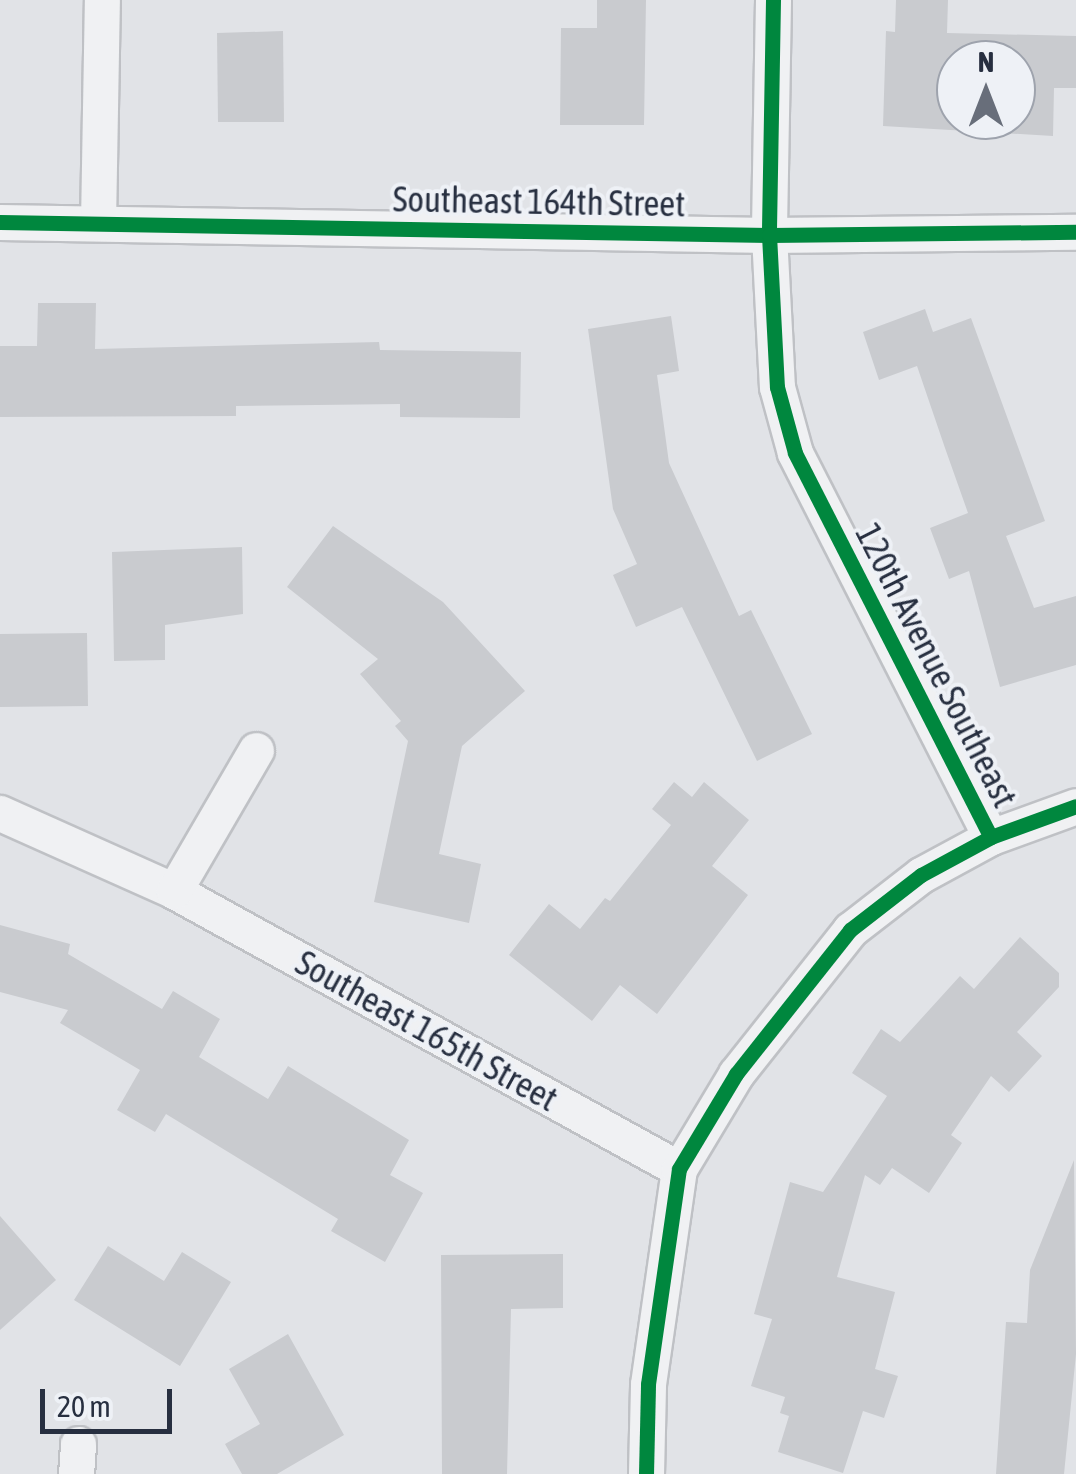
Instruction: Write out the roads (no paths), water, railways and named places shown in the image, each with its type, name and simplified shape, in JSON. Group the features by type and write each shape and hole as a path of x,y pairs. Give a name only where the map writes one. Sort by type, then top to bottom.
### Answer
{"street":[{"path":"98,223 102,0"},
{"name":"120th Avenue Southeast","path":"646,1474 650,1367 679,1169 736,1074 850,930 920,875 991,836 794,453 777,387 769,236 773,0"},
{"name":"Southeast 164th Street","path":"0,222 769,236 1076,232"},
{"path":"174,891 256,750"},
{"path":"991,836 1076,806"},
{"name":"Southeast 165th Street","path":"0,813 174,891 679,1169"}]}
